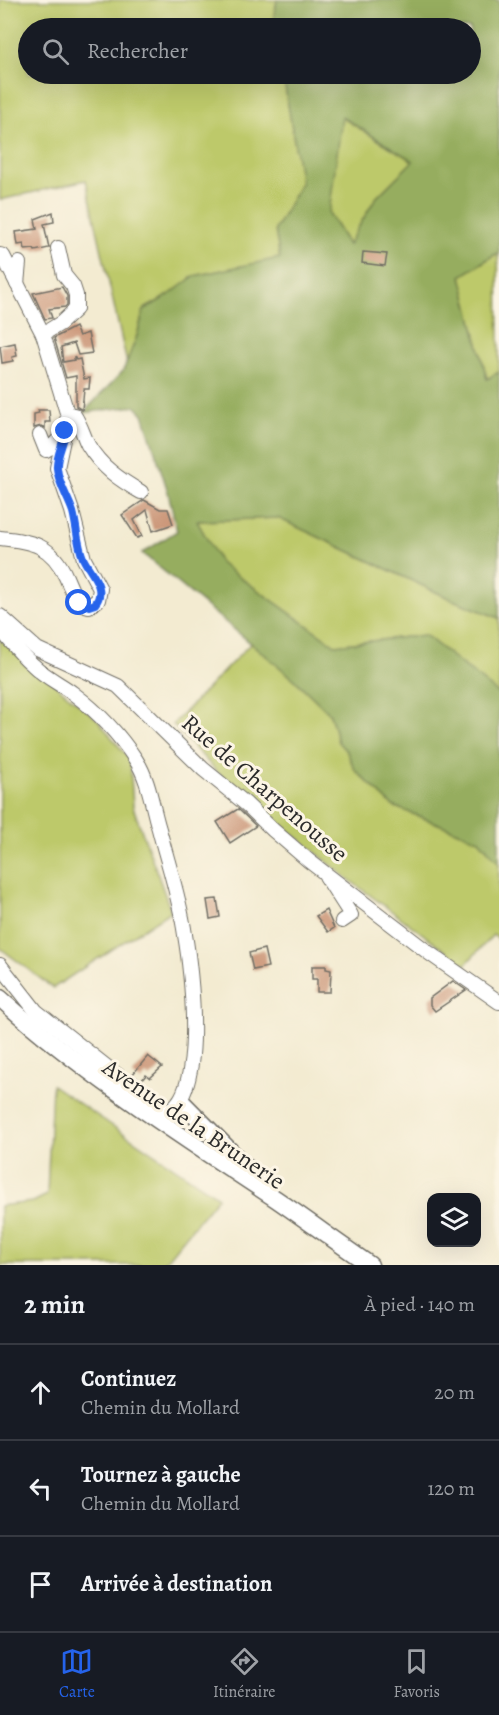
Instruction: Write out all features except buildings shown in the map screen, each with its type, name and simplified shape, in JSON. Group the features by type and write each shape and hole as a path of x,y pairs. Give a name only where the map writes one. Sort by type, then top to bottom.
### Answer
{"main road":[{"path":"0,998 47,1039 105,1084 279,1201 369,1265"},
{"name":"Avenue de la Brunerie","path":"0,1013 108,1097 270,1204 369,1265"},
{"path":"181,1101 279,1201"}],"street":[{"path":"43,334 67,319 76,309 76,296 73,286 64,275 58,248"},
{"path":"0,255 3,256 43,334 68,416 57,459 57,468 72,511 79,546 100,589 98,600 89,606 79,603 56,559 39,544 0,538"},
{"path":"17,284 19,262"},
{"path":"68,416 74,415 88,444 105,466 117,478 141,492"},
{"path":"40,435 46,450 65,431"},
{"name":"Rue de Charpenousse","path":"0,615 37,649 118,686 203,769 323,872 429,953 499,1002"},
{"path":"0,628 32,664 96,712 123,742 142,770 176,893 185,933 190,973 194,1039 191,1070 181,1101 173,1109 166,1111 117,1075 36,1011 0,965"},
{"path":"323,872 351,915 342,921"}],"green space":[{"path":"0,0 277,0 274,18 18,18 18,84 285,84 301,183 275,230 280,258 194,276 169,295 144,309 128,368 86,180 0,200"},
{"path":"277,0 499,0 499,255 497,253 461,276 487,379 499,372 499,618 453,600 278,518 197,521 221,564 335,645 425,635 499,694 499,863 479,840 393,806 355,770 347,752 338,742 330,714 294,679 142,553 177,531 168,492 143,414 135,406 83,413 123,371 137,336 144,310 194,276 280,258 275,230 301,183 285,84 481,84 481,18 274,18","holes":["342,117 413,161 375,199 348,245 329,213"]},
{"path":"341,117 413,161 375,199 348,245 329,213"},
{"path":"498,253 499,372 487,379 461,276"},
{"path":"278,518 453,600 499,618 499,694 425,635 335,645 221,564 197,521"},
{"path":"0,639 97,719 130,760 133,807 171,911 53,988 0,948"},
{"path":"251,643 294,679 330,714 338,742 347,752 355,770 393,806 480,840 499,863 499,940 493,935 465,965 352,882 216,771 173,724"},
{"path":"52,1085 218,1197 162,1265 0,1265 0,1206 33,1202 47,1195"}],"route":[{"path":"65,431 57,459 57,468 72,511 79,546 100,589 95,604 89,606 79,603"}]}
